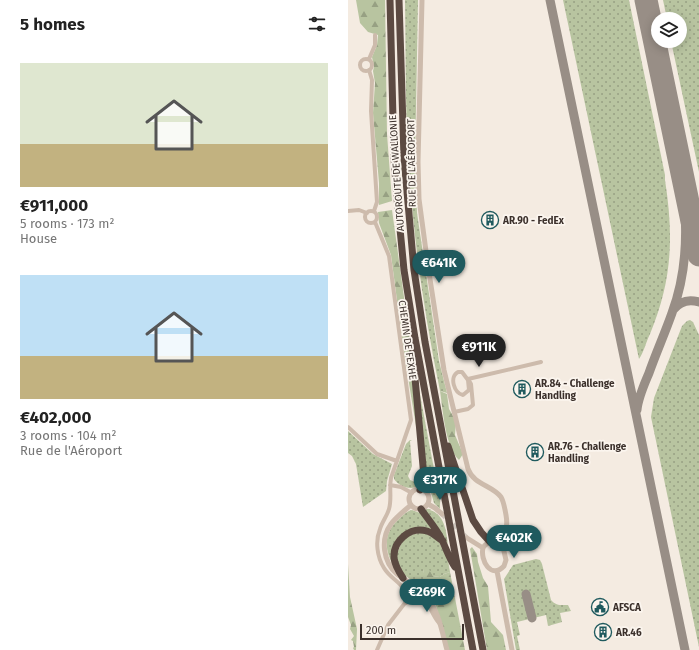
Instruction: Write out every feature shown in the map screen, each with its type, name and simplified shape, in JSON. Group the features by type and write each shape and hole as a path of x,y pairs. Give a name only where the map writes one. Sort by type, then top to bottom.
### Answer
{"highway":[{"name":"AUTOROUTE DE WALLONIE","path":"390,0 396,198 404,270 415,338 473,650"},
{"name":"AUTOROUTE DE WALLONIE","path":"399,0 402,127 406,199 414,270 425,342 482,650"},
{"path":"415,338 412,347 424,478 420,490"},
{"path":"443,441 448,447 472,520 490,542"},
{"path":"420,509 443,541 451,560 458,570"},
{"path":"403,578 395,565 394,557 396,547 405,535 414,531 425,531 432,533 443,541"}],"street":[{"name":"RUE DE L'AÉROPORT","path":"422,0 418,162 419,199 446,381 470,474 476,481 494,492 502,499 508,525 507,530 500,542"},
{"name":"CHEMIN DE FEXHE","path":"375,35 375,45 369,59 372,65 369,70 372,80 371,111 377,202 374,211 377,216 375,222 389,256 411,420 390,485 389,511 379,531 377,549 384,568 389,575 406,590 408,599 406,603"},
{"name":"CHEMIN DE FEXHE","path":"369,59 362,60 360,65 364,70 369,70"},
{"path":"348,211 359,210 366,213 374,211"},
{"name":"CHEMIN DE FEXHE","path":"366,213 366,220 370,223 375,222"},
{"path":"468,378 542,362"},
{"path":"454,412 468,409 473,405 471,384 468,378 462,372 455,374 453,378 456,391 460,395 466,394 468,390 468,378"},
{"path":"348,427 377,454 397,461"},
{"path":"390,485 401,487 412,493"},
{"path":"423,490 427,495 428,504 420,509 415,509 411,505 409,499 412,493 423,490"},
{"path":"428,504 442,514"},
{"path":"411,505 391,524 387,531 384,548 392,569 426,596 434,607 447,650"},
{"path":"467,538 483,548 486,564 492,570 497,571 503,568 506,563 503,545 500,542 493,540 483,548"},
{"path":"497,571 512,650"},
{"path":"377,650 388,626 406,603 416,599 424,600 440,624"}],"green space":[{"path":"356,0 385,0 387,134 392,201 379,205 379,183 373,113 375,83 372,57 377,45 378,35 368,32 360,23"},
{"path":"405,0 418,0 415,161 417,213 439,361 447,393 440,391 425,308 414,225 407,127"},
{"path":"563,0 629,0 665,175 670,221 669,258 663,296 650,334 639,359"},
{"path":"663,0 699,0 699,172 672,48 687,48 687,12 666,12"},
{"path":"392,210 411,348 418,426 416,426 404,353 391,255 379,223 378,212"},
{"path":"690,320 693,322 699,335 699,647 651,417 654,398 682,326"},
{"path":"418,384 440,501 440,509 434,503 430,489 425,484"},
{"path":"440,391 447,394 449,409 456,421 455,435 463,454 459,460 454,454 448,437"},
{"path":"348,431 373,454 392,464 386,491 363,507 356,464 352,456 348,453"},
{"path":"410,440 412,441 410,441 412,466 408,476 410,480 420,484 414,488 406,488 396,482 394,475 406,444"},
{"path":"431,509 430,510 435,512 442,520 448,544 423,511"},
{"path":"412,510 420,513 434,532 428,530 400,537 394,567 388,554 388,536 394,524 405,513"},
{"path":"423,532 438,540 448,560 450,572 440,577 433,576 423,569 429,595 403,574 396,557 402,542 405,539 411,535"},
{"path":"472,547 477,554 483,578 488,586 491,622 503,635 506,650 487,650 470,549"},
{"path":"536,559 540,560 542,564 551,600 557,604 568,605 571,611 560,613 562,622 548,626 546,615 517,622 520,635 517,636 520,650 516,650 504,579 513,565"},
{"path":"348,564 350,597 357,629 356,650 353,648 353,641 351,640 354,636 350,629 351,625 348,617"},
{"path":"428,568 433,576 440,577 450,572 465,650 449,650 436,606 429,595 425,582 423,569"}],"taxiway":[{"path":"550,0 685,650"},
{"path":"637,410 642,392 672,313 679,291 683,269 686,224 682,180 675,135"},
{"path":"686,231 690,223 699,216"},
{"path":"673,310 685,302 699,302"},
{"path":"526,594 532,618"}],"runway":[{"path":"646,0 699,255"}],"tunnel":[{"path":"442,514 467,538"}],"place":[{"name":"AR.90 - FedEx","path":"490,220"},
{"name":"AR.84 - Challenge Handling","path":"522,389"},
{"name":"AR.76 - Challenge Handling","path":"535,452"},
{"name":"AFSCA","path":"600,607"},
{"name":"AR.46","path":"603,632"}]}
